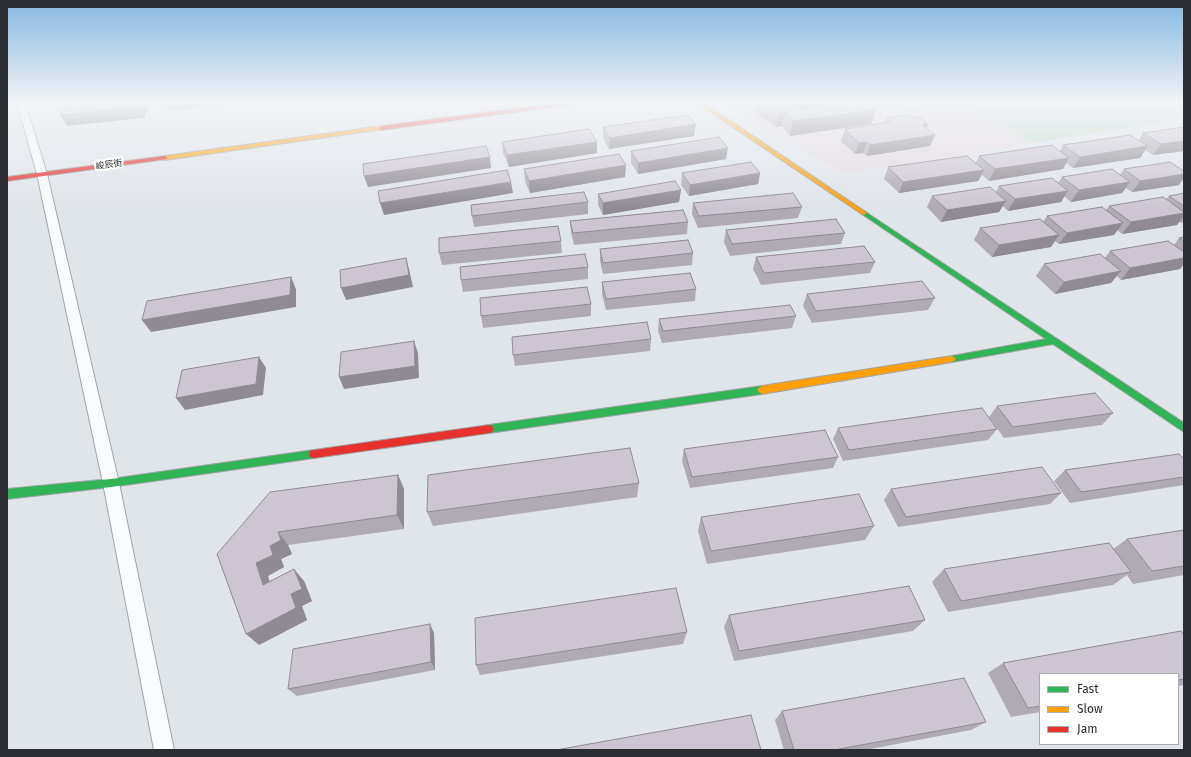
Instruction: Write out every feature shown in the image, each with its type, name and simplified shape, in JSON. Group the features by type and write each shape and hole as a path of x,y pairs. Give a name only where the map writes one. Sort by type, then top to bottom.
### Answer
{"street":[{"path":"32,138 42,174 111,483 164,750"},
{"name":"峻辰街","path":"7,179 307,138"},
{"path":"753,138 1184,428"},
{"path":"7,494 111,483 828,380 1055,341"}],"shaded area":[{"path":"781,138 1023,138 1032,143 961,156 845,173"}],"green space":[{"path":"1023,138 1062,138 1032,143"}],"building":[{"path":"527,138 595,138 597,142 507,155 502,142"},
{"path":"711,138 720,138 728,148 638,163 631,151"},
{"path":"854,138 913,138 870,145 867,142 859,143"},
{"path":"1108,138 1135,138 1148,146 1080,157 1063,145"},
{"path":"1152,138 1184,138 1184,141 1161,144"},
{"path":"1052,145 1069,158 995,169 979,156"},
{"path":"486,146 490,157 364,176 363,164"},
{"path":"619,154 626,165 529,181 524,169"},
{"path":"967,156 984,170 903,182 888,167"},
{"path":"751,162 760,173 690,185 682,173"},
{"path":"1170,162 1184,171 1184,174 1140,181 1124,169"},
{"path":"1112,169 1130,182 1079,190 1062,177"},
{"path":"507,170 511,182 380,203 378,191"},
{"path":"1052,178 1068,191 1015,199 999,186"},
{"path":"675,181 681,190 603,203 598,194"},
{"path":"990,187 1006,201 947,210 932,196"},
{"path":"584,192 588,202 472,216 471,205"},
{"path":"793,193 802,207 699,216 693,203"},
{"path":"1184,193 1184,206 1169,196"},
{"path":"1163,197 1184,213 1131,222 1109,206"},
{"path":"1102,207 1123,223 1067,233 1047,216"},
{"path":"683,210 688,222 573,233 570,221"},
{"path":"836,219 845,233 732,244 726,230"},
{"path":"1040,219 1059,235 999,245 980,228"},
{"path":"558,226 561,241 439,253 439,238"},
{"path":"688,240 693,253 603,263 600,249"},
{"path":"1168,241 1184,252 1184,258 1130,268 1110,251"},
{"path":"864,246 875,262 764,273 756,257"},
{"path":"585,254 588,267 461,280 460,267"},
{"path":"1100,254 1121,271 1064,282 1044,264"},
{"path":"406,258 409,275 341,288 340,270"},
{"path":"690,273 696,289 606,299 602,282"},
{"path":"291,277 290,295 142,320 147,301"},
{"path":"922,281 935,298 816,311 807,294"},
{"path":"587,287 591,304 481,316 480,298"},
{"path":"790,305 796,316 663,331 659,319"},
{"path":"647,322 651,339 513,355 512,337"},
{"path":"414,341 415,366 339,377 341,352"},
{"path":"259,357 256,384 176,398 182,370"},
{"path":"1095,393 1113,413 1013,427 997,406"},
{"path":"982,408 997,429 849,450 838,428"},
{"path":"825,430 838,457 692,477 684,449"},
{"path":"630,448 639,483 427,512 428,475"},
{"path":"1179,454 1184,459 1184,477 1081,492 1065,470"},
{"path":"1042,467 1061,493 906,517 891,489"},
{"path":"398,475 397,515 278,532 281,540 270,546 273,555 256,563 263,585 294,569 302,589 291,594 296,608 246,634 217,554 270,492"},
{"path":"859,494 874,526 711,551 701,517"},
{"path":"1184,530 1184,566 1152,571 1127,539"},
{"path":"1109,543 1131,572 961,601 944,569"},
{"path":"909,586 925,620 739,651 729,615"},
{"path":"676,588 687,632 476,665 475,618"},
{"path":"430,624 431,662 288,689 293,649"},
{"path":"1181,631 1184,635 1184,679 1179,680 1179,673 1039,673 1039,706 1028,708 1003,663"},
{"path":"964,678 986,722 834,750 794,750 782,711"},
{"path":"751,715 761,750 556,750"}],"traffic: fast":[{"path":"864,213 1184,428"},
{"path":"952,359 1055,341"},
{"path":"489,429 762,390"},
{"path":"7,494 111,483 314,454"}],"traffic: slow":[{"path":"165,158 307,138"},
{"path":"753,138 864,213"},
{"path":"762,390 952,359"}],"traffic: jam":[{"path":"7,179 165,158"},
{"path":"314,454 489,429"}]}
